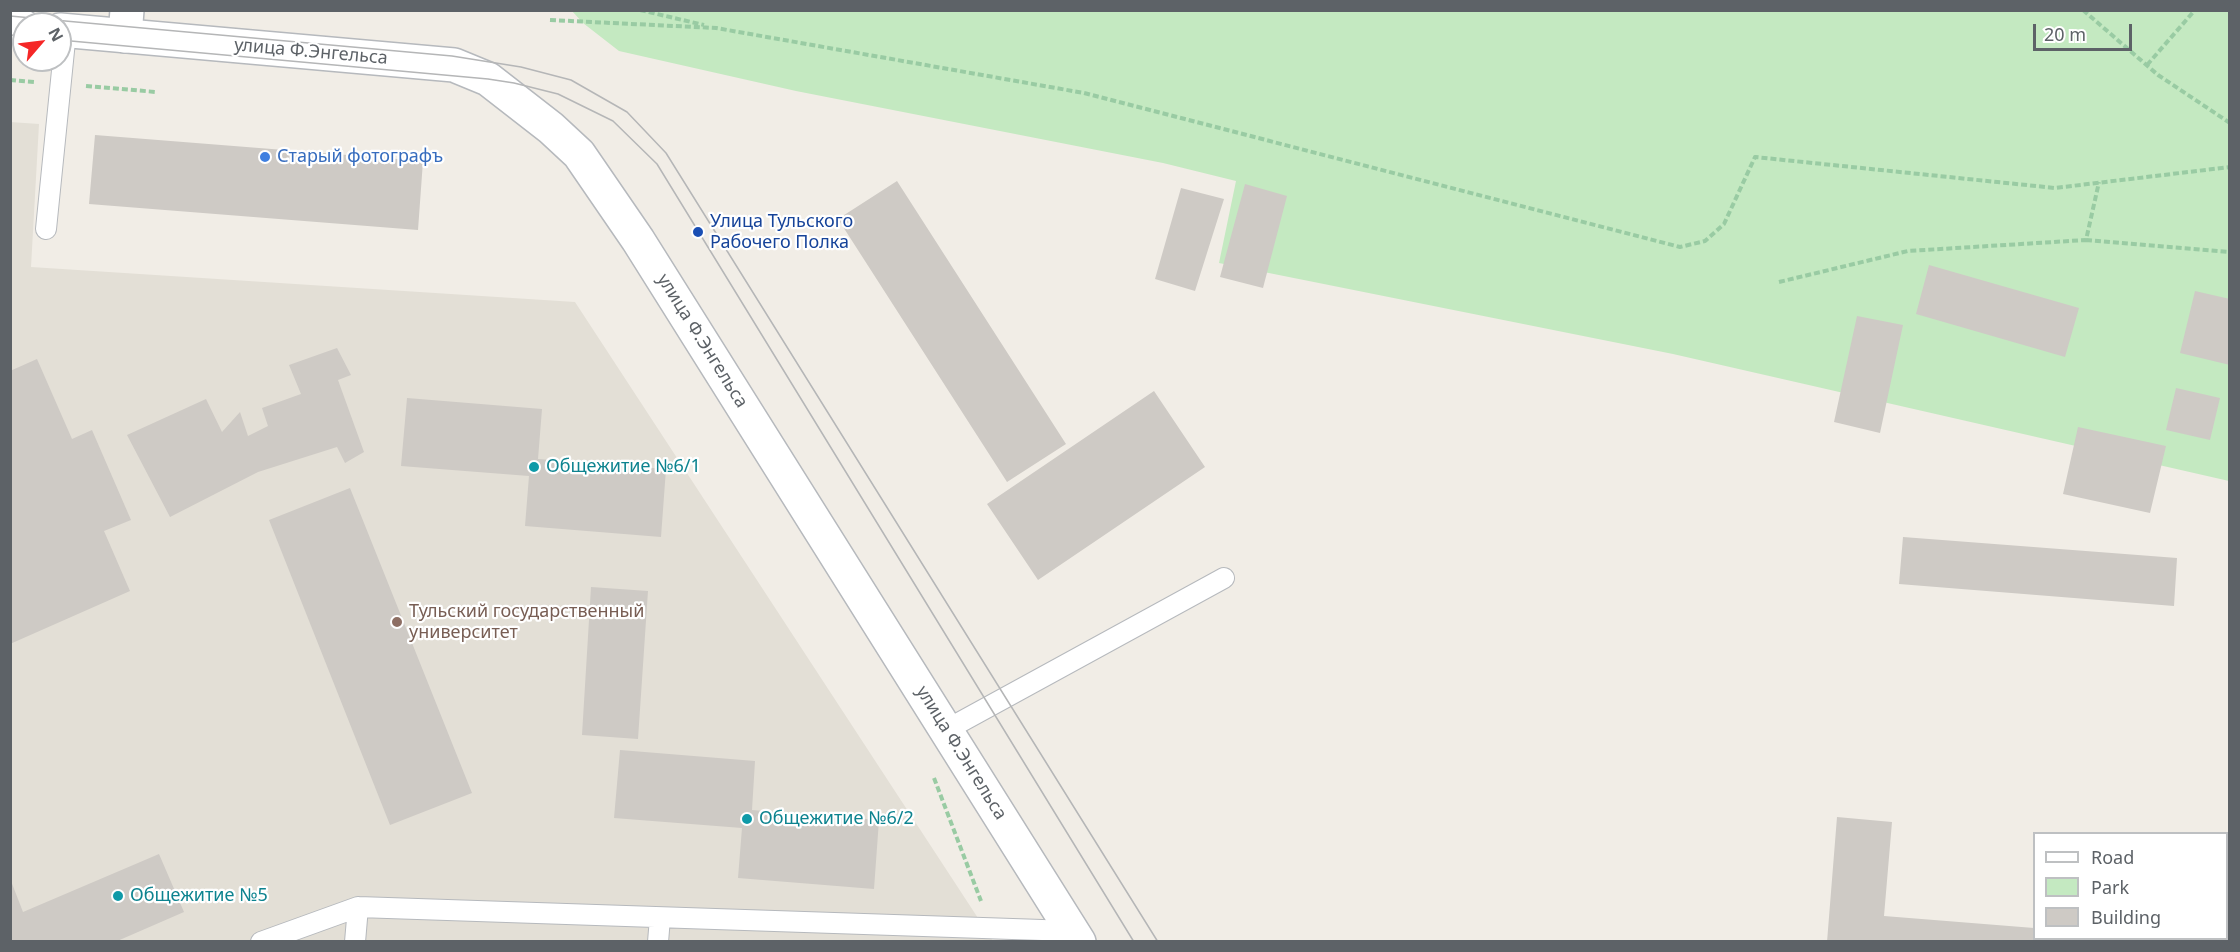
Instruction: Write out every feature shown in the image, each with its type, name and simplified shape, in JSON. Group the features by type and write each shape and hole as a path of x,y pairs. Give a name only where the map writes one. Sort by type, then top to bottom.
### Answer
{"street":[{"name":"улица Ф.Энгельса","path":"72,29 126,23 454,65 488,79 579,154 638,240 1076,936"}],"lane":[{"path":"46,230 59,72"},
{"path":"946,730 1224,578"},
{"path":"261,942 358,907 660,918 878,933 992,929 1076,936"},
{"path":"356,942 358,907"},
{"path":"658,942 660,918"}],"path":[{"path":"640,10 716,28 1084,93 1680,248 1705,241 1724,224 1755,157 2055,188 2229,167"},
{"path":"2083,10 2158,75 2229,123"},
{"path":"2147,64 2194,10"},
{"path":"550,20 716,28"},
{"path":"2086,240 2099,182"},
{"path":"1779,282 1908,251 2086,240 2229,252"},
{"path":"932,771 992,929"}],"shaded area":[{"name":"Тульский государственный университет","path":"10,122 39,124 31,267 575,302 993,941 11,941"}],"green space":[{"path":"572,11 2229,11 2229,481 1673,354 1219,263 1236,181 1163,163 796,91 619,51 583,23"}],"building":[{"path":"95,135 423,161 418,230 89,204"},
{"path":"897,181 1066,444 1007,482 838,219"},
{"path":"1245,184 1287,196 1263,288 1220,277"},
{"path":"1181,188 1224,199 1195,291 1155,279"},
{"path":"1929,265 2079,308 2065,357 1916,314"},
{"path":"2195,291 2230,299 2230,365 2180,353"},
{"path":"1857,316 1903,325 1880,433 1834,422"},
{"path":"337,348 351,375 338,380 364,452 345,463 337,447 258,472 170,517 127,435 206,399 222,432 240,412 248,436 268,426 262,408 301,394 289,365"},
{"path":"37,359 72,439 92,430 131,520 104,531 130,591 10,644 10,371"},
{"path":"2176,388 2220,398 2210,440 2166,430"},
{"path":"1154,391 1205,467 1038,580 987,504"},
{"name":"Общежитие №6/1","path":"407,398 542,409 538,459 666,469 661,537 525,526 529,476 401,466"},
{"path":"2078,427 2166,446 2150,513 2063,494"},
{"path":"350,488 472,793 390,825 269,520"},
{"path":"1903,537 2177,558 2174,606 1899,584"},
{"path":"591,587 648,591 638,739 582,735"},
{"name":"Общежитие №6/2","path":"620,750 755,761 752,810 879,820 874,889 738,878 742,828 614,818"},
{"path":"1837,817 1892,822 1884,916 2033,928 2033,940 2213,940 2213,942 1827,942"},
{"name":"Общежитие №5","path":"159,854 184,912 115,942 11,942 11,881 23,912"}],"tram line":[{"path":"10,16 452,56 521,67 571,80 627,112 666,153 1158,942"},
{"path":"72,41 488,79 558,94 613,121 657,164 1134,942"}],"place":[{"name":"Старый фотографъ","path":"265,157"},
{"name":"Улица Тульского Рабочего Полка","path":"698,232"},
{"name":"Общежитие №6/1","path":"534,467"},
{"name":"Тульский государственный университет","path":"397,622"},
{"name":"Общежитие №6/2","path":"747,819"},
{"name":"Общежитие №5","path":"118,896"}]}
